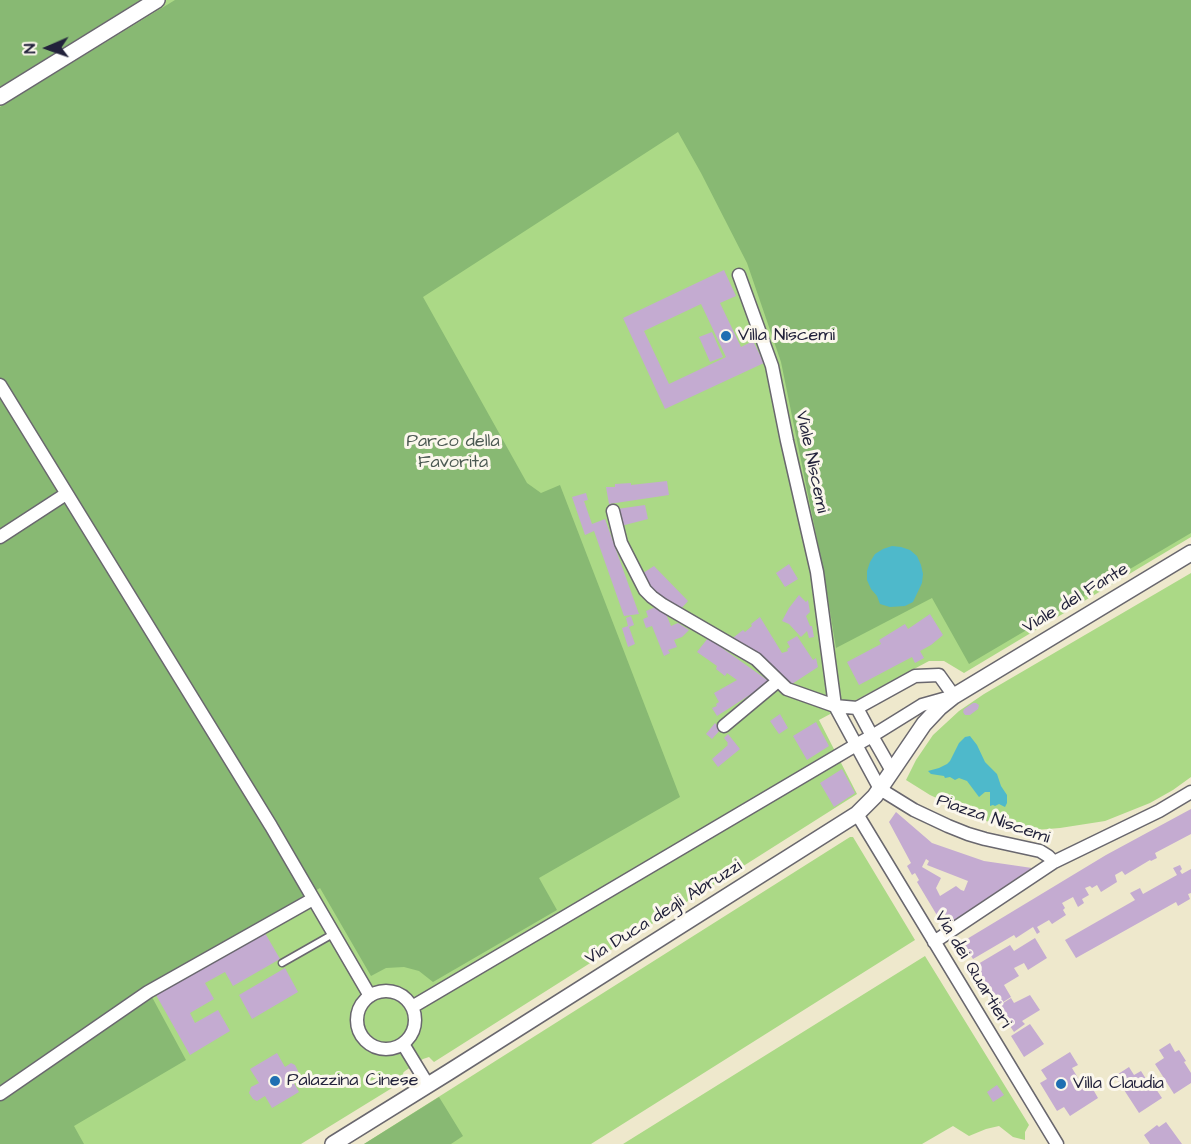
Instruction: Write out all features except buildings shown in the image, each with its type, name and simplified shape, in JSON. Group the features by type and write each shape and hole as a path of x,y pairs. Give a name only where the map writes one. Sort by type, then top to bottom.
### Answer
{"street":[{"path":"0,97 157,0"},
{"name":"Viale Niscemi","path":"739,275 772,366 817,572 835,706 880,789"},
{"path":"0,385 271,826 370,996"},
{"path":"0,537 66,494"},
{"path":"412,1007 922,705 954,696 939,675 915,676 857,708 835,706 787,689 756,660 663,605 645,590 621,543 613,511"},
{"name":"Viale del Fante","path":"981,678 1191,553"},
{"name":"Via Duca degli Abruzzi","path":"333,1144 857,814 880,789 924,724 939,708 981,678"},
{"path":"724,726 778,681"},
{"path":"857,708 892,771"},
{"name":"Piazza Niscemi","path":"880,789 914,810 948,826 985,839 1040,852 1054,862 1159,812 1191,792"},
{"name":"Via dei Quartieri","path":"857,814 1057,1144"},
{"path":"934,942 1054,862"},
{"path":"0,1094 148,992 313,899"},
{"path":"388,991 406,999 412,1007 415,1023 409,1038 403,1044 395,1048 379,1048 372,1046 361,1034 357,1017 359,1009 370,996 388,991"},
{"path":"403,1044 428,1085"}],"lane":[{"path":"282,963 333,933"}],"green space":[{"name":"Parco della Favorita","path":"0,0 1191,0 1191,537 964,673 944,661 929,661 819,720 857,794 434,1062 429,1057 423,1059 403,1073 405,1080 301,1144 0,1144"},
{"path":"0,0 140,0 0,87"},
{"name":"Parco della Favorita","path":"175,0 1191,0 1191,533 969,664 932,598 836,648 823,568 781,362 747,263 678,132 423,297 527,483 541,493 560,485 680,797 539,878 557,910 433,982 419,971 404,967 386,968 371,976 320,888 146,986 186,1060 74,1126 84,1144 0,1144 0,107"},
{"path":"1191,573 1191,777 1150,803 1105,821 1035,830 986,821 930,795 906,780 933,735 959,711 984,694"},
{"path":"853,837 915,940 591,1144 364,1144"},
{"path":"925,956 1029,1125 1025,1132 1025,1140 1013,1137 999,1126 969,1136 953,1126 922,1144 623,1144"},
{"path":"439,1097 463,1136 451,1144 364,1144"}],"water":[{"path":"892,546 910,550 917,556 923,574 922,583 913,602 905,606 890,607 880,604 867,580 867,571 875,554"},
{"path":"970,736 985,762 997,774 1007,795 1005,807 999,804 990,806 990,792 985,792 979,797 967,781 959,778 955,780 950,777 945,778 928,771 947,764 959,743 965,737"}],"place":[{"name":"Villa Niscemi","path":"726,336"},
{"name":"Palazzina Cinese","path":"275,1081"},
{"name":"Villa Claudia","path":"1061,1084"}]}
